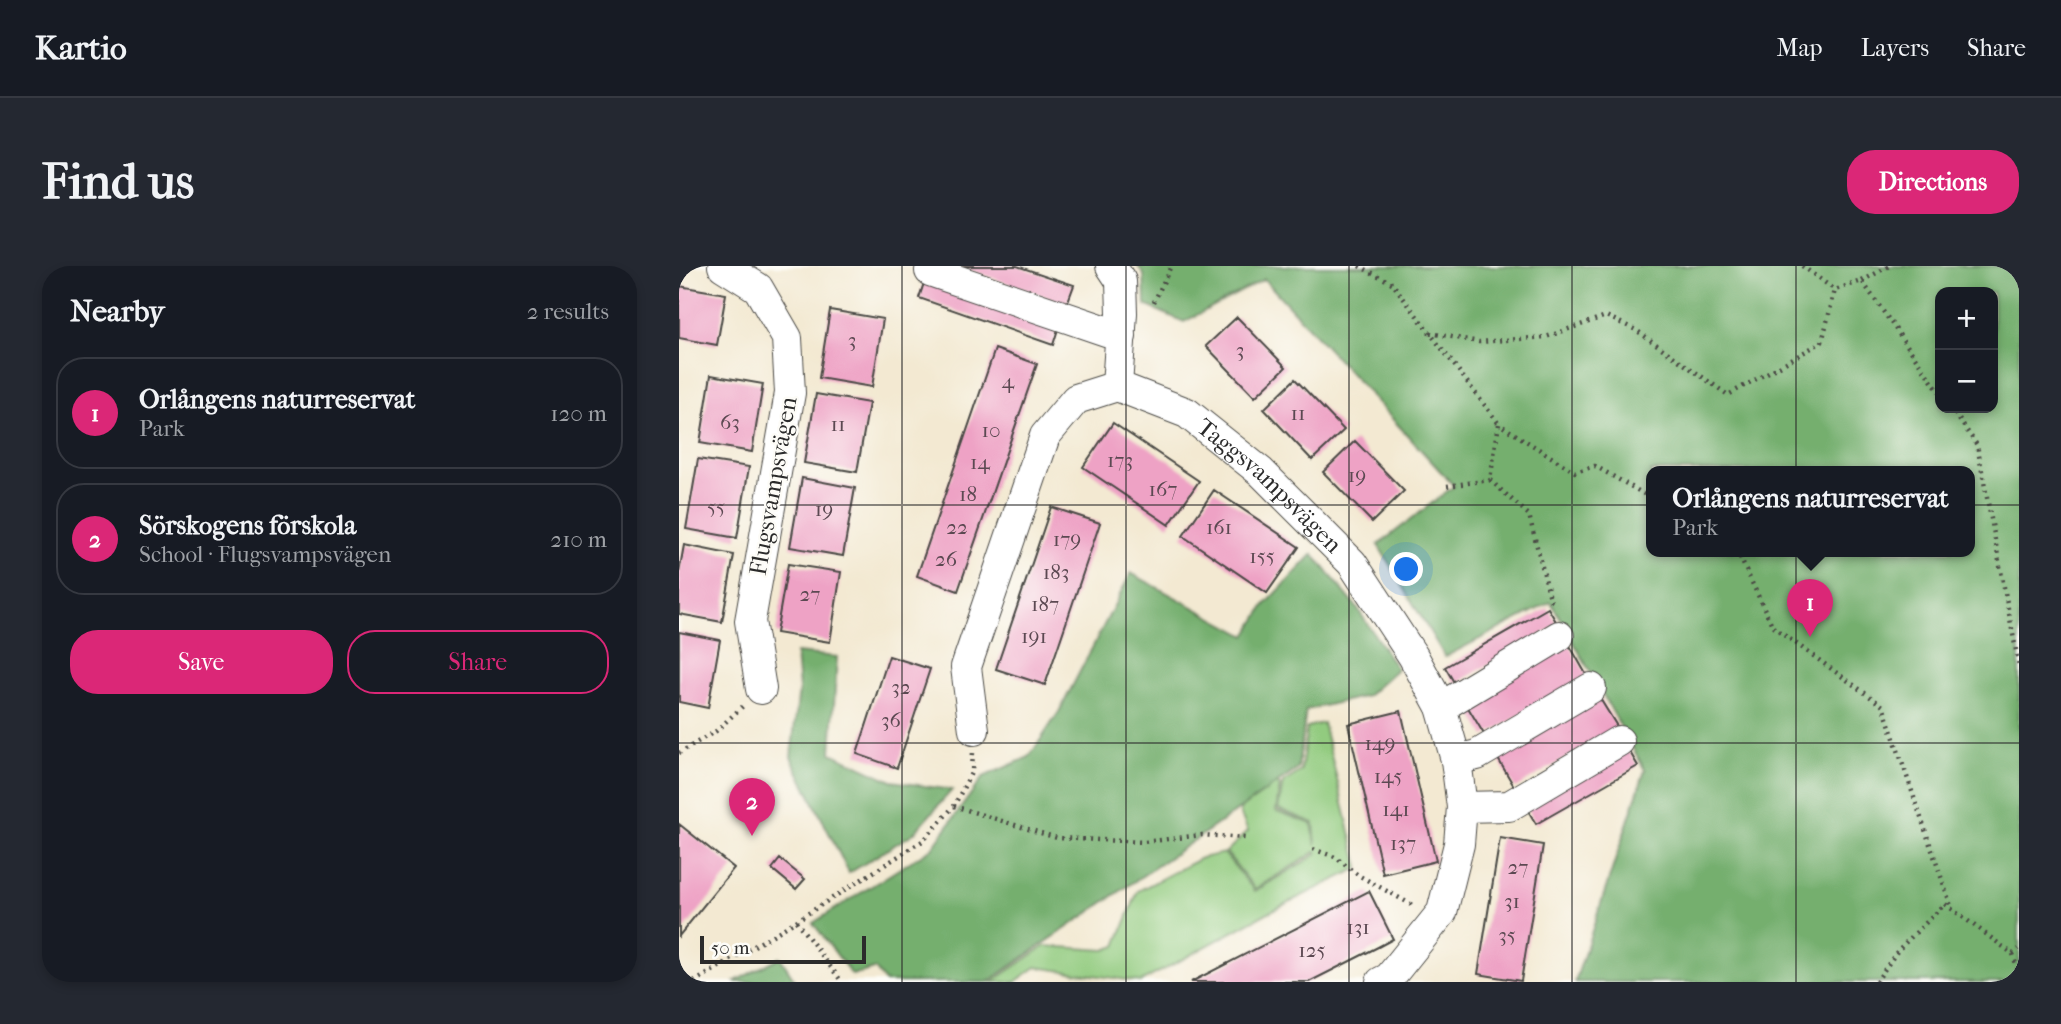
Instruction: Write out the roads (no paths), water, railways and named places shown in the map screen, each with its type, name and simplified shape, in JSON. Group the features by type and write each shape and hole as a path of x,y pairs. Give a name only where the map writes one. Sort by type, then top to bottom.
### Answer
{"street":[{"name":"Flugsvampsvägen","path":"723,266 758,288 787,338 790,393 750,621 761,689"},
{"path":"974,730 965,667 1045,436 1076,399 1117,386 1121,281 1111,266"},
{"path":"930,271 1121,335"},
{"name":"Taggsvampsvägen","path":"1117,386 1187,413 1261,472 1352,563 1413,656 1441,707 1456,761 1462,807 1459,844 1442,912 1389,978 1381,982"},
{"path":"1441,707 1559,636"},
{"path":"1456,761 1477,755 1591,688"},
{"path":"1462,807 1510,806 1619,741"}],"place":[{"name":"Orlångens naturreservat","path":"1810,637"},
{"name":"Sörskogens förskola","path":"752,836"}]}
